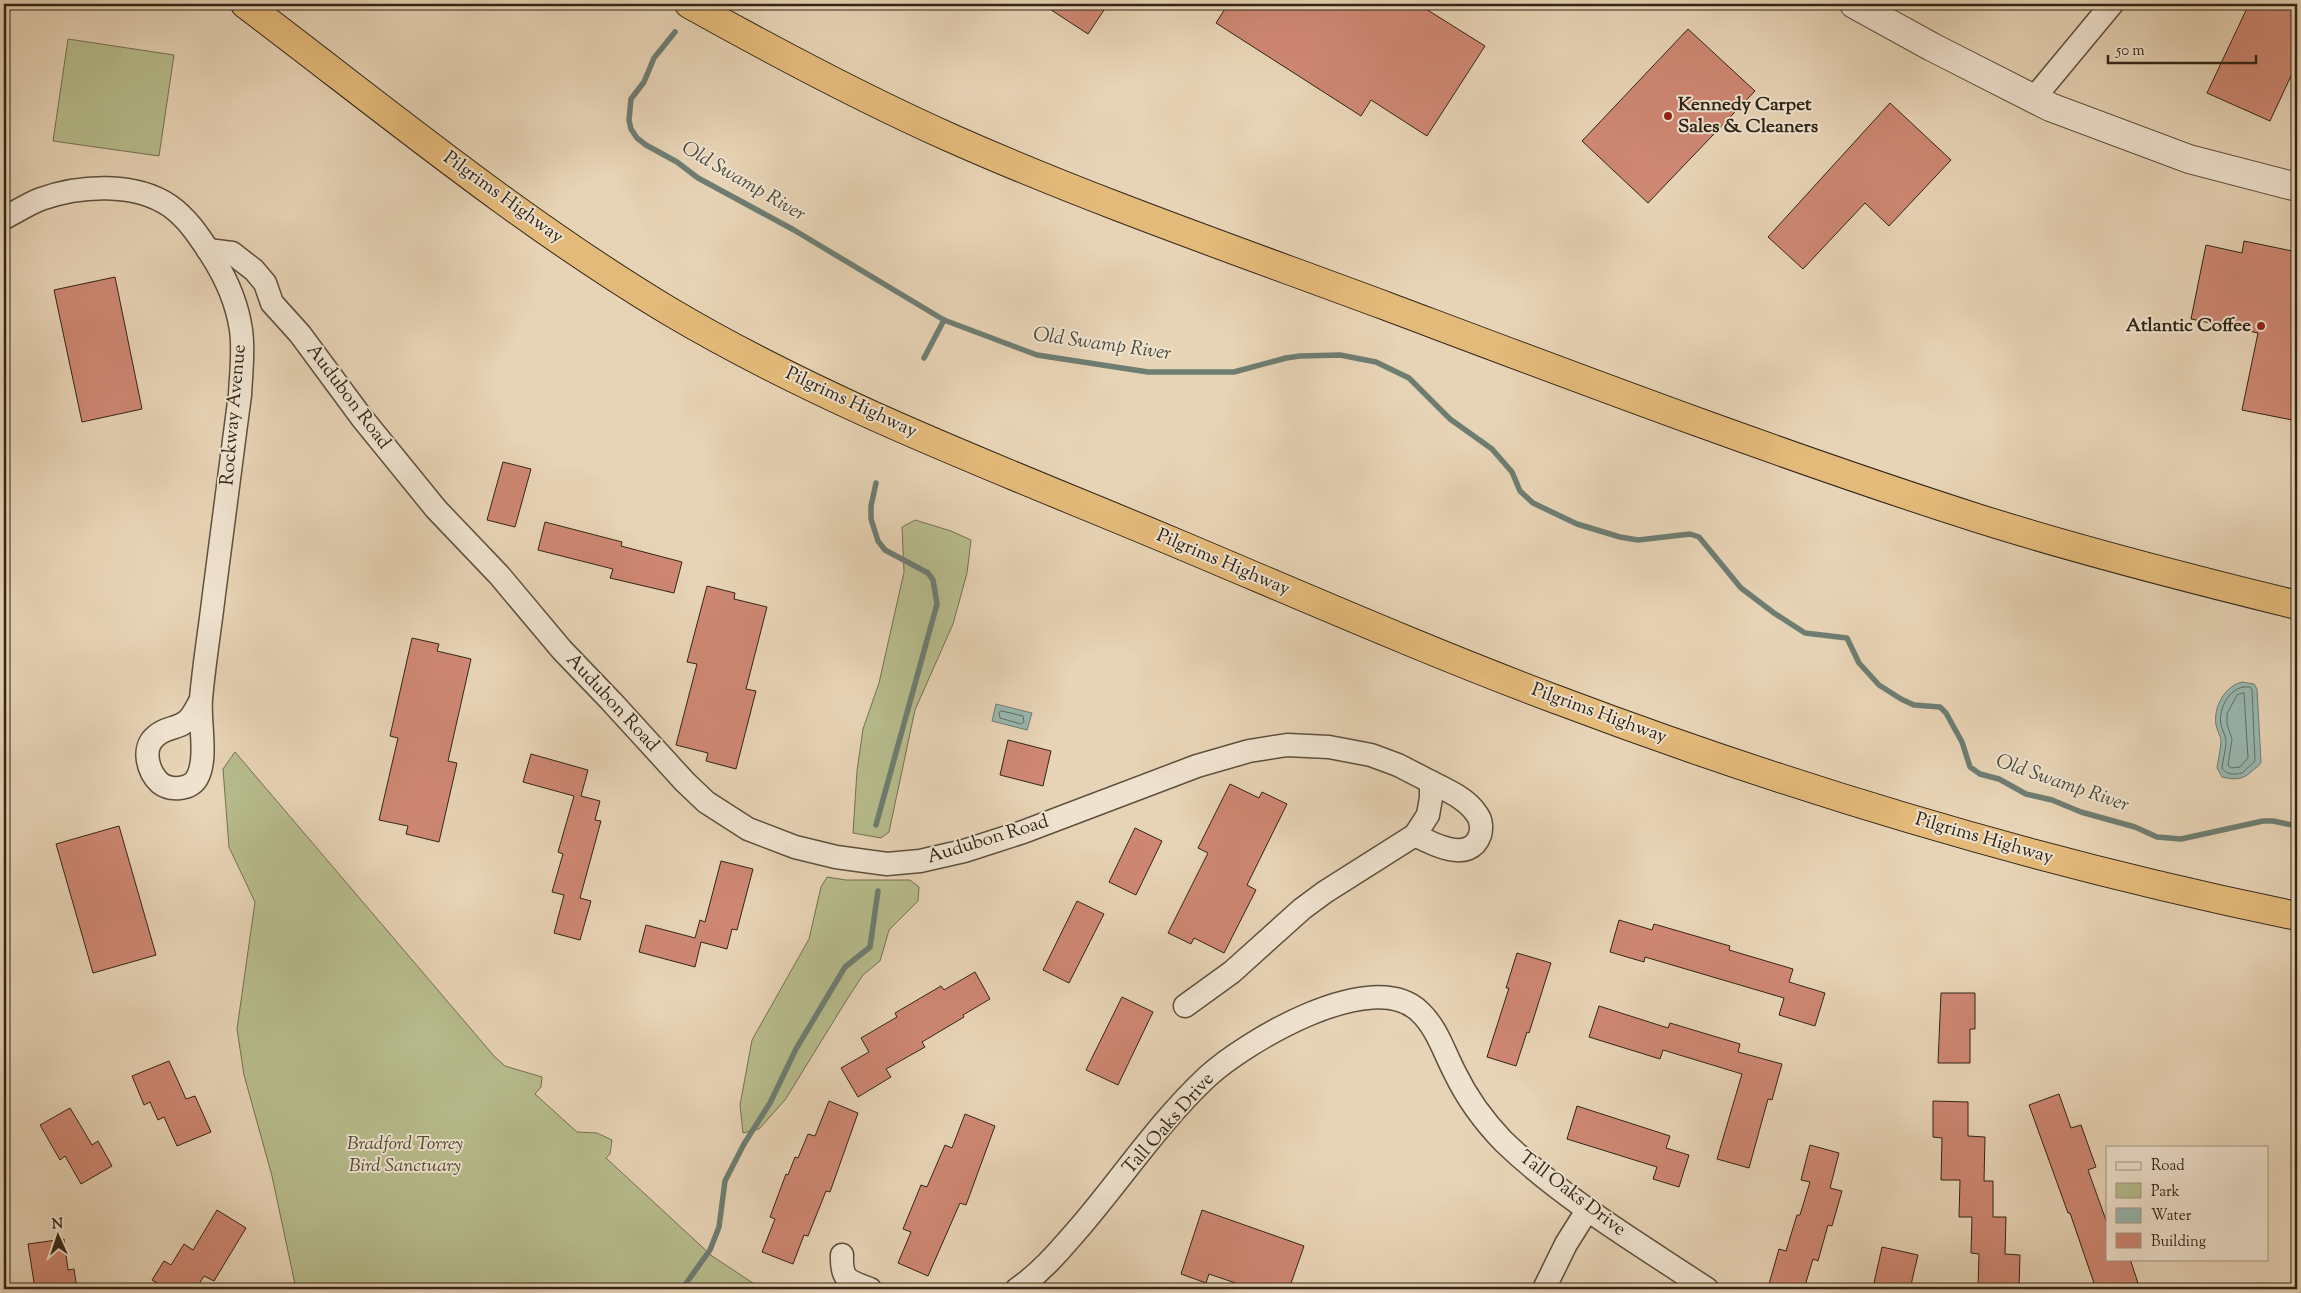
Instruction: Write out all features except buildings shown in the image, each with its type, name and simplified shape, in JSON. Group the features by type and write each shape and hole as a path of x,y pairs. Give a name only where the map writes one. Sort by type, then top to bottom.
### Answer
{"highway":[{"name":"Pilgrims Highway","path":"245,4 492,192 608,273 731,346 861,409 1420,645 1552,698 1686,747 1831,794 2030,853 2168,888 2297,916"},
{"path":"689,4 826,79 891,111 990,155 1083,192 1570,375 1767,447 1983,520 2123,560 2297,606"}],"street":[{"path":"1854,4 1932,47 2050,107 2189,159 2297,185"},
{"path":"2034,98 2112,4"},
{"name":"Rockway Avenue","path":"4,218 40,200 74,190 112,189 141,194 163,202 182,216 208,250 226,281 236,311 242,342 240,395 201,700"},
{"name":"Audubon Road","path":"208,250 232,253 241,258 265,283 272,303 300,334 362,418 436,509 512,589 562,650 696,793 727,817 748,829 795,847 836,857 887,864 920,861 964,851 1023,832 1197,766 1249,751 1287,745 1329,747 1371,755 1398,765 1467,803 1481,821 1481,831 1478,840 1471,846 1454,850 1442,848 1415,835"},
{"path":"236,311 272,303"},
{"path":"1185,1006 1232,972 1302,909 1325,892 1415,835 1428,815 1431,782"},
{"name":"Tall Oaks Drive","path":"1017,1289 1048,1264 1182,1103 1208,1076 1240,1051 1274,1030 1316,1010 1352,1000 1374,998 1390,998 1403,1001 1421,1012 1438,1037 1468,1097 1484,1121 1526,1161 1588,1209 1707,1289"},
{"path":"1544,1289 1566,1244 1588,1209"},
{"path":"842,1255 844,1275 849,1281 870,1289"}],"green space":[{"path":"68,39 174,55 159,156 53,141"},
{"path":"915,520 951,531 971,540 967,573 953,624 915,710 889,832 881,838 853,833 857,771 863,729 879,683 904,572 902,527"},
{"name":"Bradford Torrey Bird Sanctuary","path":"235,752 494,1056 505,1066 542,1077 541,1087 535,1094 577,1132 597,1133 612,1140 610,1154 606,1158 712,1256 762,1289 296,1289 272,1176 244,1075 237,1029 255,902 229,847 223,769"},
{"path":"827,877 846,880 910,880 919,887 918,901 889,930 880,961 863,975 785,1100 759,1129 743,1133 740,1105 752,1040 809,939 821,887"}],"water":[{"path":"2242,682 2254,684 2257,689 2261,762 2245,776 2231,779 2222,777 2217,768 2221,740 2216,727 2216,711 2222,698 2230,688"},
{"path":"996,704 1032,713 1027,730 992,721"}],"waterway":[{"name":"Old Swamp River","path":"675,32 654,58 644,82 631,99 629,120 631,129 637,138 677,162 698,178 794,230 944,320 1037,355 1148,372 1234,372 1300,356 1340,355 1376,362 1409,378 1450,419 1492,449 1512,472 1520,491 1533,503 1577,524 1620,537 1638,540 1690,534 1699,537 1741,588 1774,613 1805,633 1847,638 1859,663 1879,685 1914,705 1940,707 1946,713 1962,742 1970,767 1980,774 1999,779 2026,794 2052,800 2081,812 2135,827 2157,837 2181,839 2263,821 2297,826"},
{"path":"924,358 944,320"},
{"path":"876,483 871,506 871,519 878,541 885,550 928,573 933,580 937,604 876,825"},
{"path":"682,1289 710,1250 719,1227 725,1181 744,1144 770,1103 796,1049 845,967 870,947 878,891"}],"place":[{"name":"Kennedy Carpet Sales & Cleaners","path":"1668,116"},
{"name":"Atlantic Coffee","path":"2261,326"}]}
